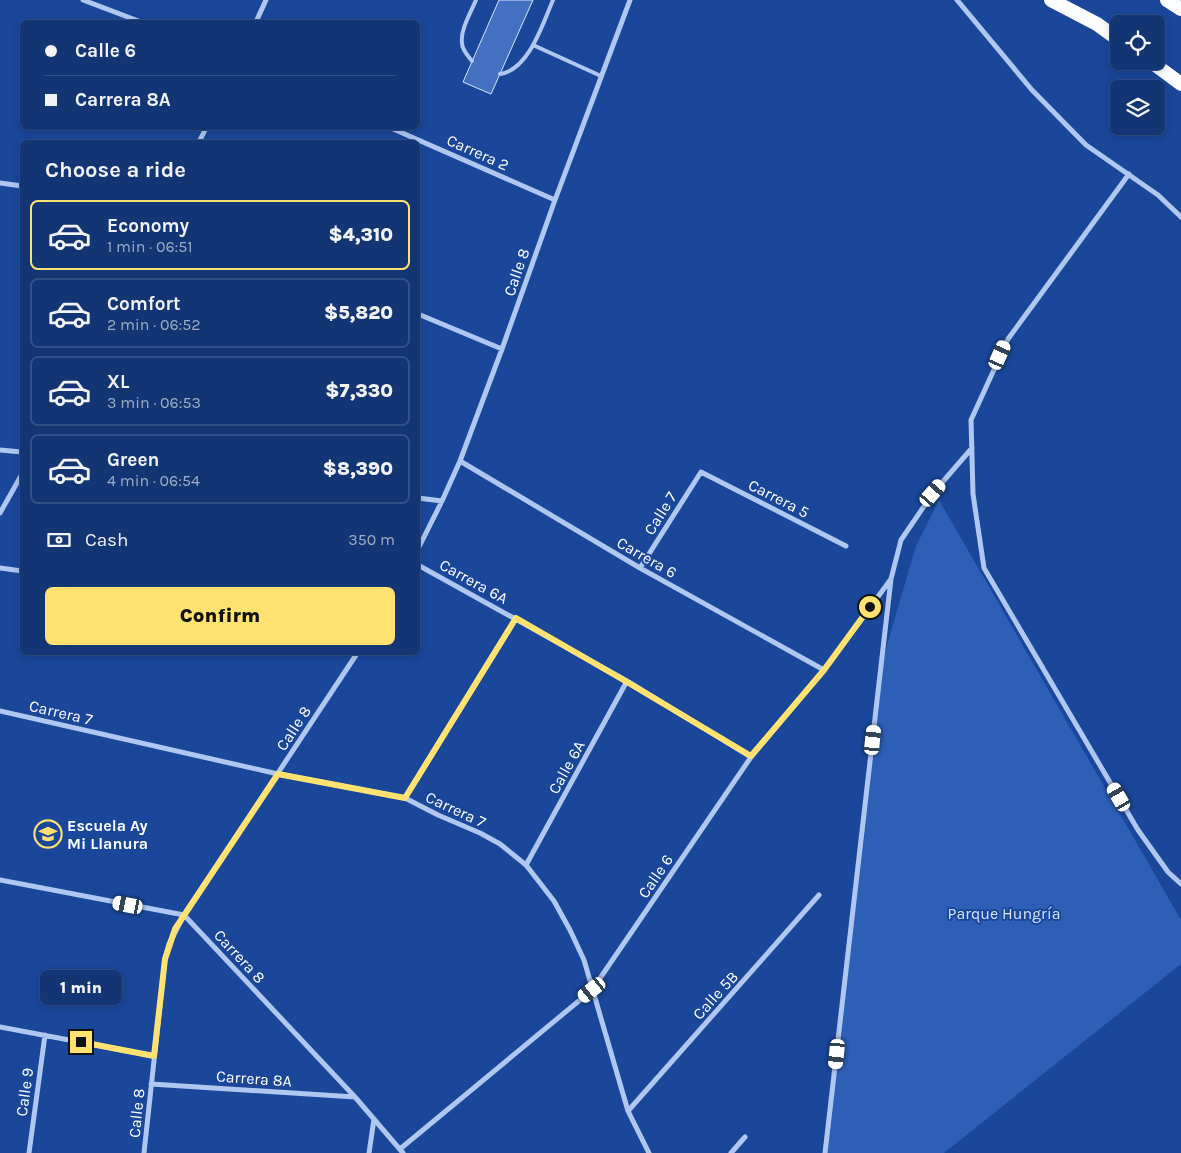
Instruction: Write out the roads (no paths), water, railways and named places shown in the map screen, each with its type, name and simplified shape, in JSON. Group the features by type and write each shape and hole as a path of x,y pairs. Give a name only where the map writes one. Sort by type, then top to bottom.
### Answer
{"highway":[{"path":"1050,0 1097,24 1110,33"},
{"path":"1167,0 1181,9"},
{"path":"1162,70 1181,84"}],"street":[{"path":"83,0 136,20"},
{"path":"257,20 266,0"},
{"name":"Calle 8","path":"420,545 460,461 502,349 554,200 630,0"},
{"path":"957,0 1032,90 1079,138 1158,196 1181,217"},
{"name":"Carrera 2","path":"396,130 418,140"},
{"name":"Carrera 2","path":"420,141 554,200"},
{"path":"1129,174 1008,339 971,420 972,494 984,568 1138,830 1168,872 1181,884"},
{"path":"0,182 20,186"},
{"path":"420,315 502,349"},
{"path":"826,1153 891,579 901,540 933,493 972,448"},
{"path":"0,450 20,452"},
{"name":"Carrera 6","path":"460,461 640,568 824,670"},
{"name":"Calle 7","path":"640,568 701,472"},
{"name":"Carrera 5","path":"701,472 846,546"},
{"path":"0,513 20,478"},
{"path":"420,498 442,501"},
{"name":"Carrera 6A","path":"420,566 516,618 751,756"},
{"path":"0,568 20,571"},
{"name":"Calle 6","path":"401,1151 592,990 751,756 824,670 891,579"},
{"path":"405,798 516,618"},
{"name":"Calle 8","path":"144,1153 165,959 169,944 184,915 356,655"},
{"name":"Calle 6A","path":"526,865 627,682"},
{"name":"Carrera 7","path":"0,712 278,774 405,798 500,844 526,865 554,901 570,930 584,960 628,1111 649,1153"},
{"path":"0,880 184,915"},
{"name":"Calle 5B","path":"628,1111 820,895"},
{"name":"Carrera 8","path":"184,915 355,1097 401,1151"},
{"path":"0,1028 154,1056"},
{"name":"Calle 9","path":"29,1153 45,1035"},
{"name":"Carrera 8A","path":"151,1084 355,1097"},
{"path":"369,1153 374,1120"},
{"path":"731,1153 745,1137"}],"lane":[{"path":"472,61 466,54 462,43 464,28 476,0"},
{"path":"500,74 508,73 516,68 533,46 554,0"},
{"path":"533,46 601,76"}],"place":[{"name":"Escuela Ay Mi Llanura","path":"48,834"}],"park label":[{"name":"Parque Hungría","path":"1004,913"}]}
